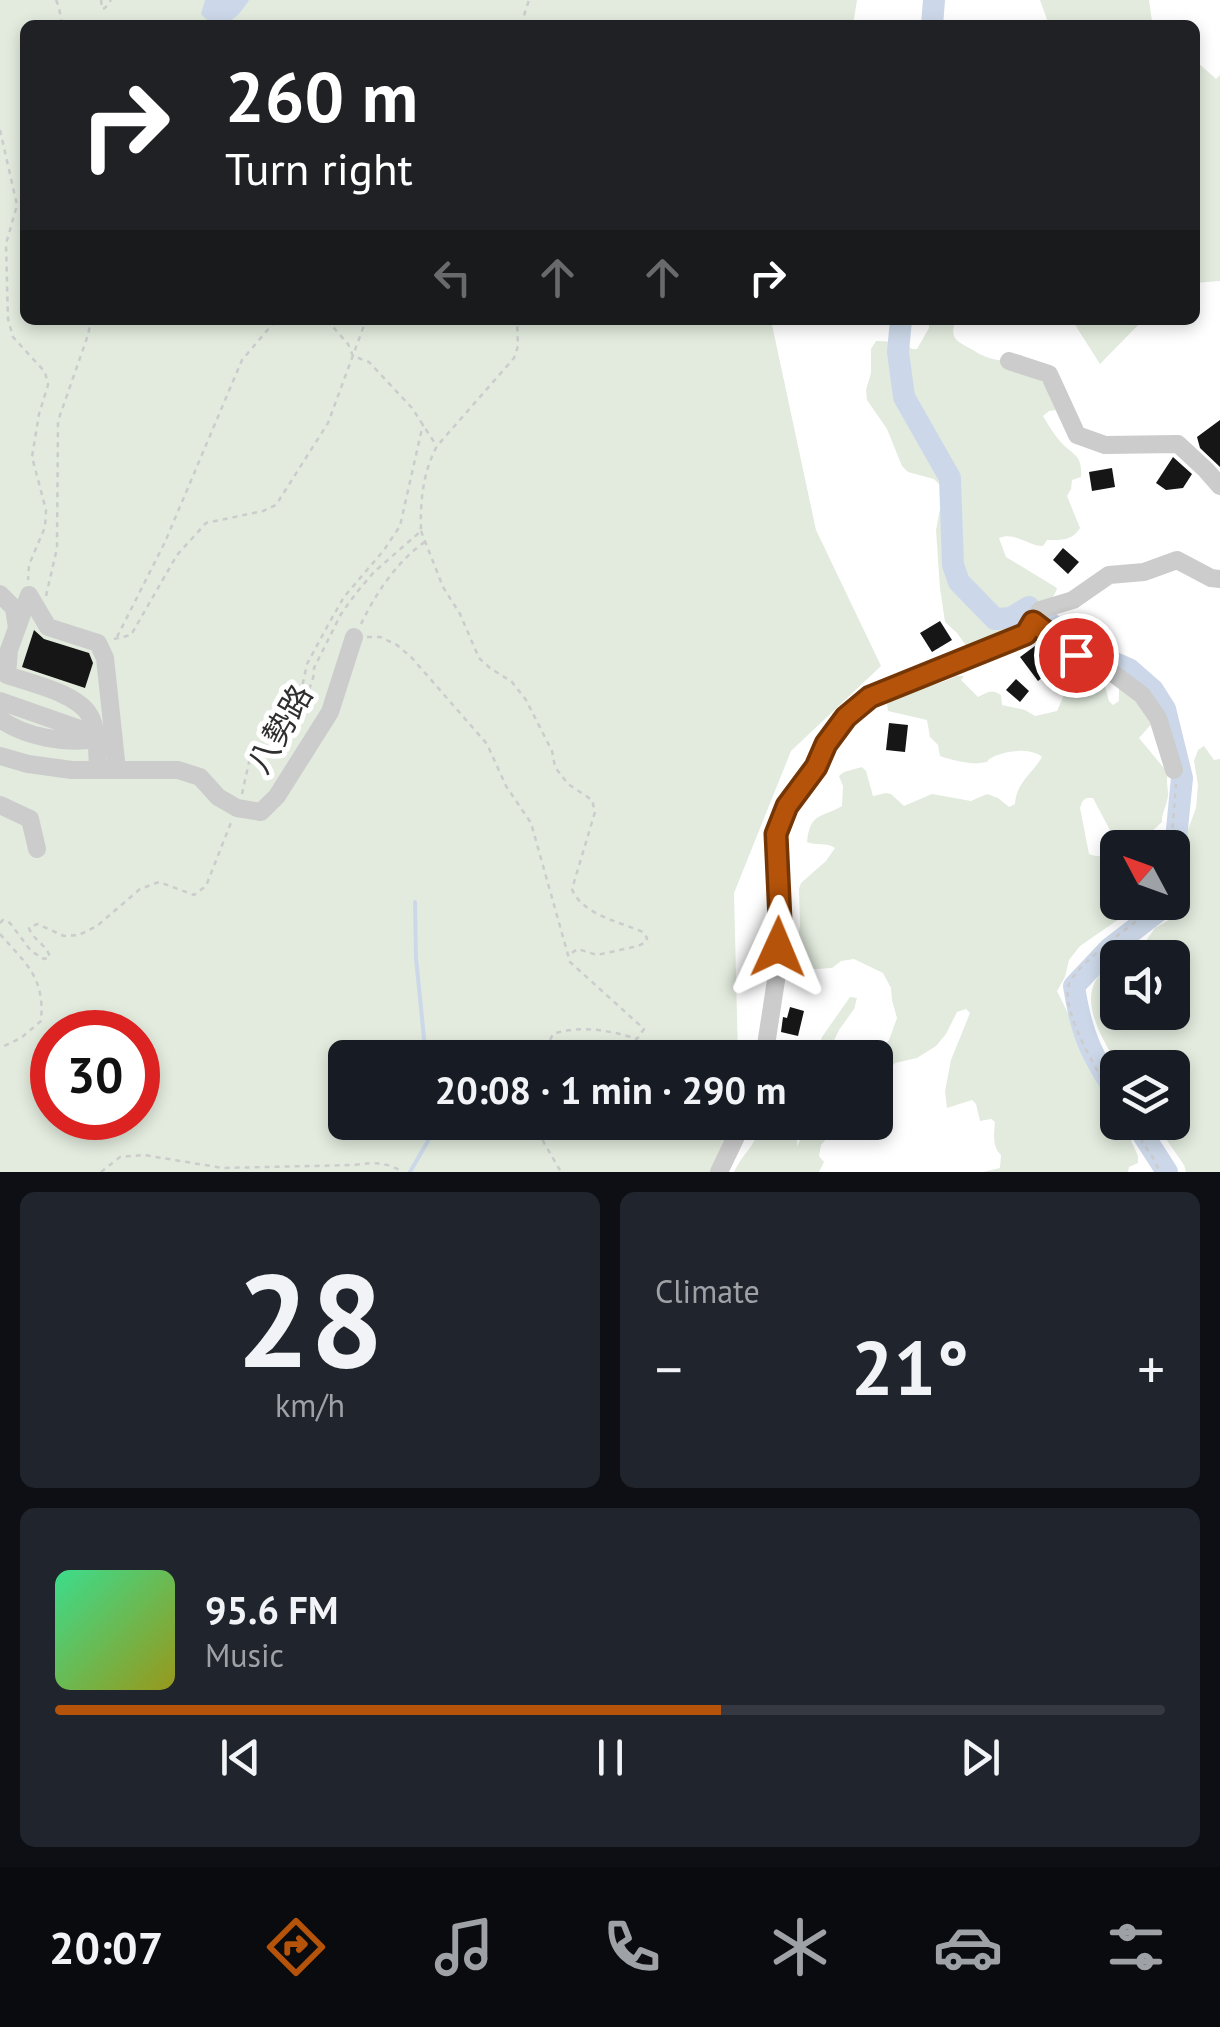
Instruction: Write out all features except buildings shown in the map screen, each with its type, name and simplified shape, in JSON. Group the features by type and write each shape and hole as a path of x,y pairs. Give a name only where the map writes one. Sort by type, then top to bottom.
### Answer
{"street":[{"path":"1010,361 1049,374 1077,435 1105,445 1178,444 1220,486"},
{"path":"767,1040 780,920 776,834 787,806 846,717 870,697 1026,634 1040,610 1073,600 1108,575 1144,572 1177,560 1220,579"},
{"path":"0,594 14,608 17,629"},
{"path":"29,595 48,628 98,644 105,658 108,770"},
{"path":"29,595 3,679 71,698 84,707 92,719 95,739 108,770"},
{"path":"1033,622 1076,655 1110,671 1142,695 1158,718 1174,770"},
{"name":"八勢路","path":"0,756 72,770 178,770 200,776 218,797 237,808 261,812 277,796 330,712 354,638"},
{"path":"0,701 77,728 95,739"},
{"path":"0,719 36,735 76,742 95,739"},
{"path":"0,804 30,819 36,848"},
{"path":"720,1172 735,1140"}],"path":[{"path":"101,0 102,9 111,0"},
{"path":"0,130 17,206 6,244 8,319 14,338 45,372 48,386 32,457 46,510 45,527 29,565 29,595"},
{"path":"42,617 56,548 58,422 89,325"},
{"path":"272,325 242,360 165,542 117,638 132,635 177,555 206,522 276,505 328,422 364,325"},
{"path":"331,325 353,356 369,362 412,408 437,446"},
{"path":"517,325 514,358 437,446 423,487 421,530 443,587 479,658 512,682 526,700 552,751 555,768 568,784 592,800 596,812 572,889 575,898 647,938 638,946 597,955 578,949 568,956"},
{"path":"294,711 307,664 344,597 400,526 423,424"},
{"path":"45,527 57,525"},
{"path":"0,923 10,923 31,951 44,960 50,957 47,949 29,928 36,924 64,936 80,935 97,926 140,888 159,882 194,895 206,886 257,746 304,700 314,668 356,592 421,530"},
{"path":"426,540 408,553 390,577 354,638 380,637 397,645 487,744 506,786 530,823 570,962 644,1029 636,1039 596,1030 561,1032 553,1034 550,1040"},
{"path":"1173,830 1177,781 1174,770"},
{"path":"1100,1073 1078,1035 1067,988 1103,948 1139,920"},
{"path":"0,934 36,977 43,1001 40,1021 21,1038 0,1048"},
{"path":"542,1140 561,1172"},
{"path":"1140,1140 1160,1172"},
{"path":"101,1172 120,1158 144,1155 224,1168 356,1166 377,1162 403,1172"}],"shaded area":[{"path":"0,0 857,0 854,20 20,20 20,325 772,325 816,530 881,666 791,751 734,893 738,1040 328,1040 328,1140 725,1140 713,1172 0,1172"},
{"path":"1040,0 1149,0 1152,20 1047,20"},
{"path":"1200,65 1216,79 1220,75 1220,281 1200,283"},
{"path":"954,325 954,336 963,345 996,360 1021,355 1043,373 1057,410 1043,416 1078,459 1081,469 1081,477 1072,480 1067,496 1080,528 1070,538 1047,540 1043,546 1010,536 999,538 1006,557 1057,588 1046,605 1026,623 983,646 967,647 945,622 936,530 943,493 940,485 902,466 887,429 867,400 871,349 876,341 902,342 917,349 929,328"},
{"path":"1075,325 1138,325 1100,364"},
{"path":"964,676 961,680 978,697 994,692 1001,695 1002,705 1035,716 1057,711 1064,695 1091,683 1104,683 1113,705 1119,701 1119,678 1154,721 1139,738 1168,773 1168,798 1162,822 1153,830 1110,830 1093,798 1082,802 1089,854 1100,856 1100,920 1117,920 1080,946 1069,960 1057,991 1100,1078 1100,1140 1131,1140 1138,1156 1138,1163 1129,1167 1128,1172 983,1172 1000,1168 995,1122 980,1121 972,1100 947,1108 945,1091 951,1060 970,1013 966,1009 957,1012 936,1046 917,1058 893,1065 893,1040 889,1040 897,1018 891,988 883,973 854,959 841,961 832,968 816,969 795,962 801,883 835,848 807,842 809,832 818,817 842,806 839,776 862,767 873,796 891,794 904,806 932,794 971,801 987,794 1009,807 1015,804 1021,784 1042,757 1013,751 977,763 940,756 927,720 888,711 887,704 900,695"},
{"path":"1204,746 1214,760 1220,759 1220,1172 1186,1172 1167,1140 1190,1140 1190,1050 1110,1050 1096,1023 1091,999 1100,975 1100,1030 1190,1030 1190,940 1146,940 1155,928 1169,920 1190,920 1188,830 1196,808 1194,761"},
{"path":"850,997 857,998 834,1040 821,1040"},
{"path":"755,1140 797,1140 797,1147 800,1140 825,1140 821,1145 819,1156 824,1162 819,1172 734,1172"}],"water":[{"path":"205,0 249,0 231,20 208,20 201,14"}],"waterway":[{"path":"932,20 934,0"},
{"path":"901,325 898,352 904,397 950,478 953,565 959,582 995,619 1011,618 1029,607"},
{"path":"1046,620 1087,651 1129,669 1153,690 1165,709 1182,778 1177,830"},
{"path":"415,902 424,1040"},
{"path":"1100,1066 1088,1043 1074,986 1109,949 1147,920"},
{"path":"410,1172 429,1140"},
{"path":"1147,1140 1167,1172"}],"route":[{"path":"778,947 776,834 787,806 846,717 870,697 889,688 1026,634 1033,622 1076,655"}]}
